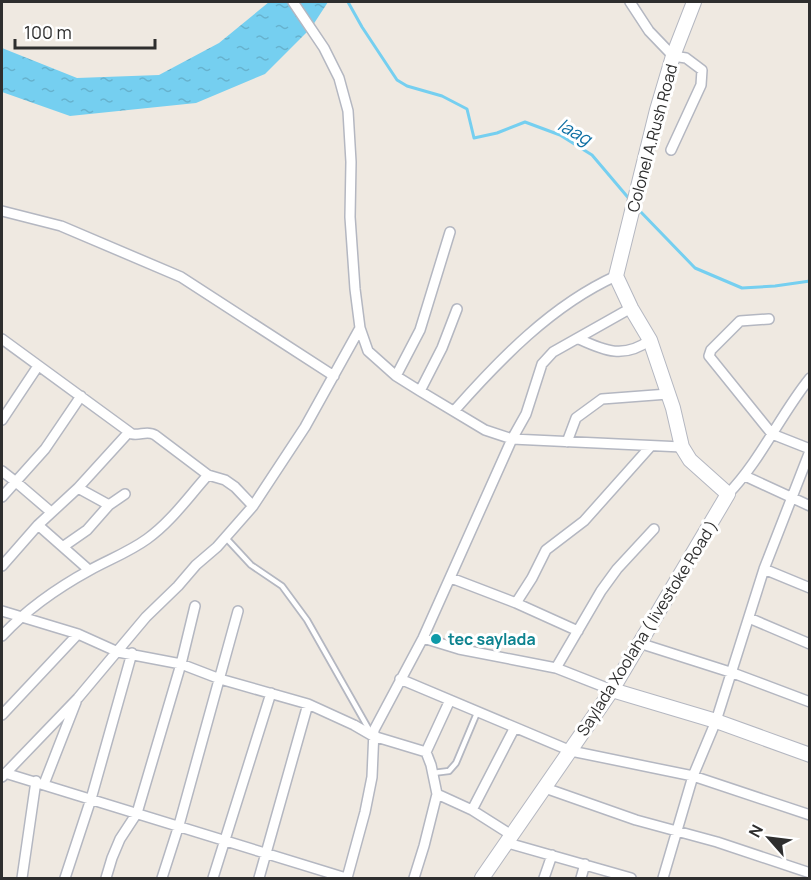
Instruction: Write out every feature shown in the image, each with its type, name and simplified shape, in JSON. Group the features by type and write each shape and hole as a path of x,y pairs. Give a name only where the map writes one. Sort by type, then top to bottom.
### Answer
{"street":[{"path":"292,2 324,48 339,78 348,111 351,162 350,217 360,328 368,351 396,375 420,391 485,430 512,439 682,447"},
{"path":"630,2 649,31 674,56 686,58 702,70 700,85 671,150"},
{"name":"Colonel A.Rush Road","path":"616,276 657,110 694,2"},
{"path":"2,211 61,226 181,277 334,376"},
{"path":"396,375 420,330 450,232"},
{"path":"454,411 508,354 560,310 592,287 616,276 650,340 682,447 690,460 728,494 745,476 794,398 810,378"},
{"path":"3,775 40,782 346,879 365,812 372,777 374,730 423,638 451,578 512,439 526,414 542,364 553,352 631,308"},
{"path":"420,391 442,348 457,309"},
{"path":"663,879 675,831 693,776 716,722 733,674 764,569 810,450 772,434 710,356 711,350 740,321 770,320"},
{"path":"3,775 78,698 146,617 226,537 253,506 305,426 360,328"},
{"path":"2,339 129,432 134,435 148,432 155,435 208,475 225,480 235,487 253,506"},
{"path":"579,339 619,352 637,349 650,340"},
{"path":"2,420 38,366"},
{"path":"567,442 576,418 602,399 668,394"},
{"path":"2,497 45,449 81,396"},
{"path":"2,566 38,525 78,488 129,432"},
{"path":"516,603 546,550 584,521 650,447"},
{"path":"2,471 51,512"},
{"path":"2,636 20,617 89,570 128,551 150,537 208,475"},
{"path":"745,476 810,506"},
{"path":"78,488 108,505"},
{"path":"64,546 87,530 108,505 125,494"},
{"name":"Saylada Xoolaha ( livestoke Road )","path":"482,879 612,690 710,528 728,494"},
{"path":"38,525 89,570"},
{"path":"556,668 601,591 617,569 654,529"},
{"path":"764,569 810,588"},
{"path":"451,578 516,603 578,631"},
{"path":"106,879 111,858 137,813 181,664 195,606"},
{"path":"2,611 78,634 118,652 181,664 220,679 308,704 373,736 426,752"},
{"path":"162,879 238,611"},
{"path":"749,618 810,644"},
{"path":"2,715 78,634"},
{"path":"423,638 459,649 556,668 612,690 716,722 810,755"},
{"path":"639,643 810,702"},
{"path":"65,879 91,799 132,653"},
{"path":"400,679 514,729 571,751 693,776 810,815"},
{"path":"213,879 270,693"},
{"path":"22,879 40,782 78,698"},
{"path":"414,879 436,794 433,773 426,752 450,700"},
{"path":"259,879 308,704"},
{"path":"472,810 514,729"},
{"path":"545,788 636,820 717,842 810,873"},
{"path":"436,794 472,810 510,839 552,855 632,879"},
{"path":"544,879 552,855"},
{"path":"581,879 585,864"}],"lane":[{"path":"226,537 251,565 282,586 301,612 373,736"},
{"path":"433,773 449,771 456,763 477,711"}],"water":[{"path":"269,2 328,2 311,28 265,74 196,103 70,116 2,92 2,48 77,78 159,75 219,43"}],"waterway":[{"name":"laag","path":"348,2 397,80 407,86 442,96 467,109 474,138 497,133 525,122 560,135 592,155 631,201"},
{"name":"laag","path":"637,208 695,268 742,288 810,281"}],"place":[{"name":"tec saylada","path":"436,639"}]}
